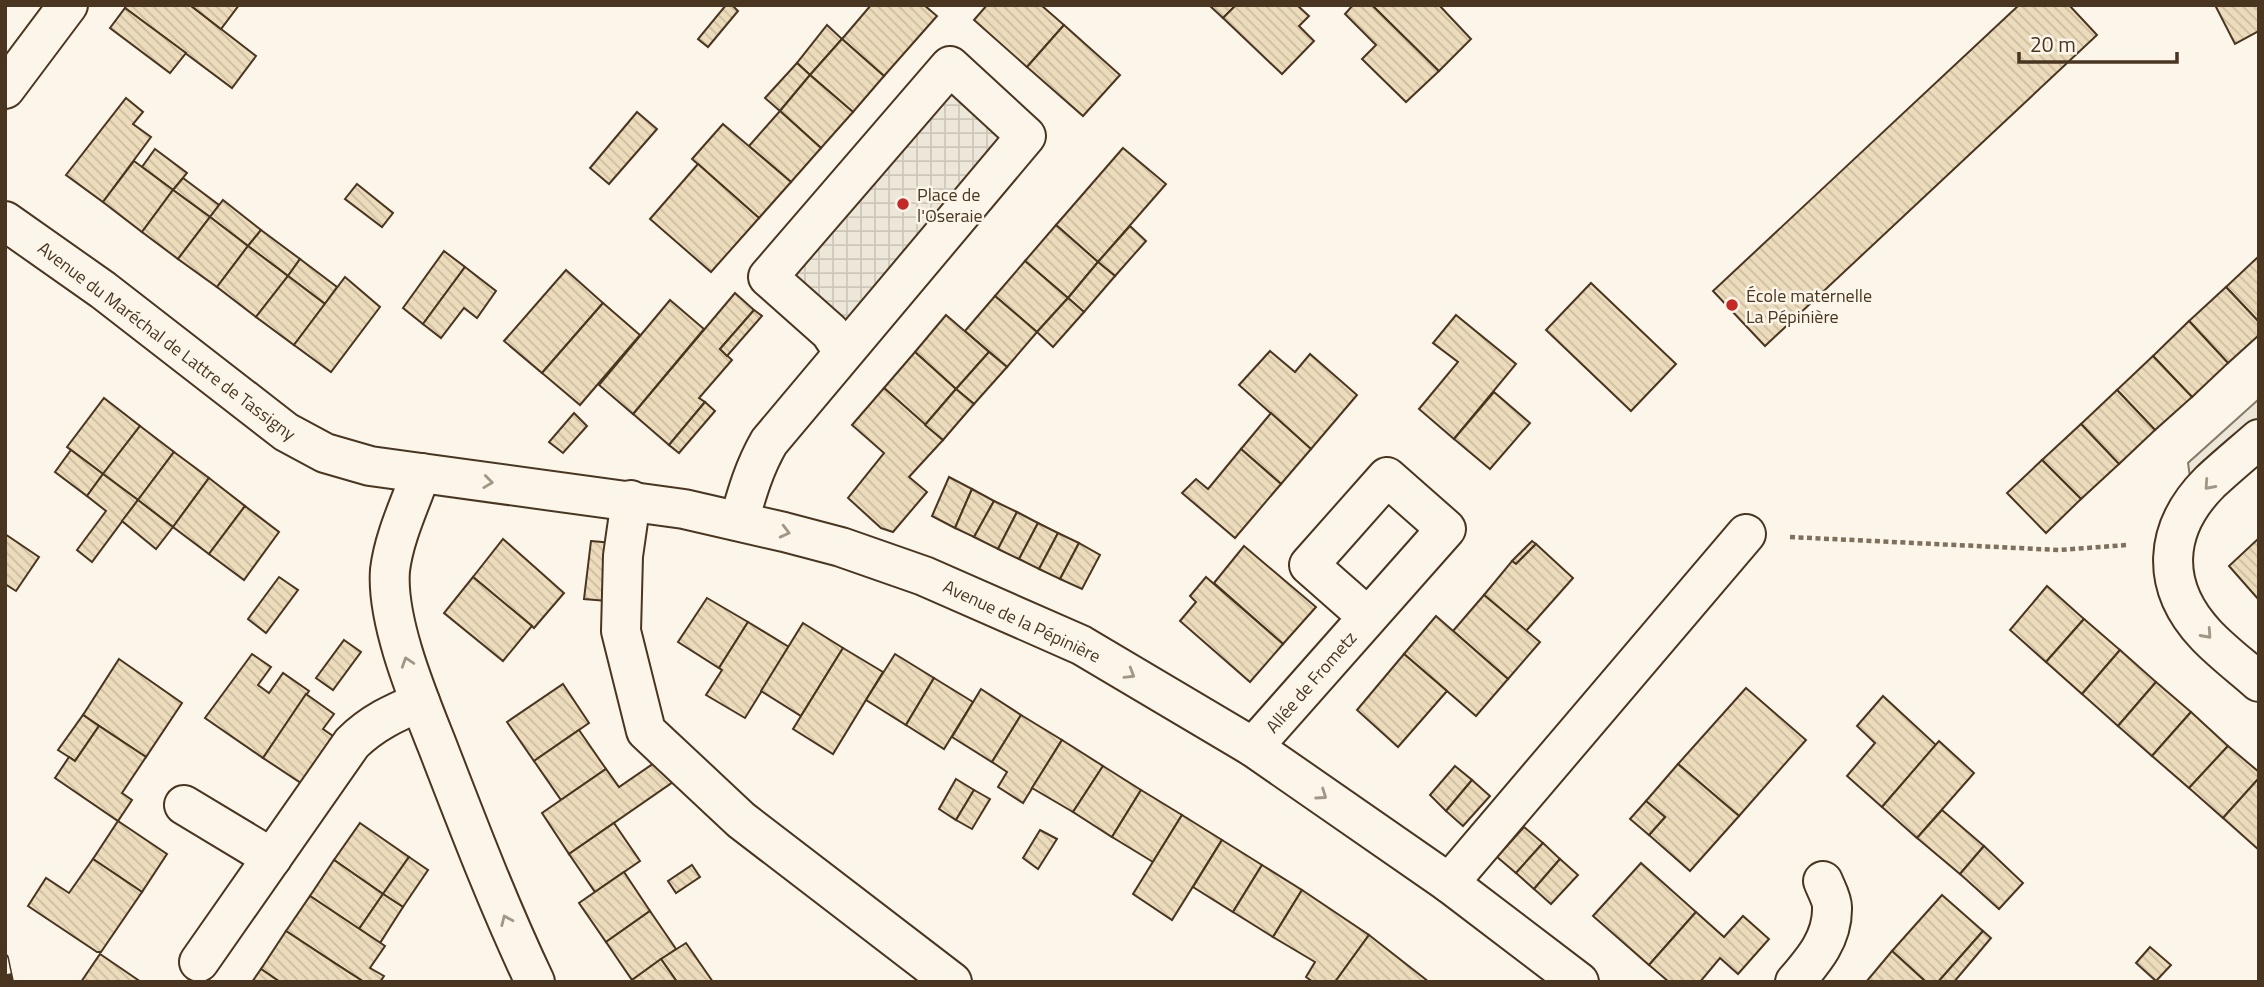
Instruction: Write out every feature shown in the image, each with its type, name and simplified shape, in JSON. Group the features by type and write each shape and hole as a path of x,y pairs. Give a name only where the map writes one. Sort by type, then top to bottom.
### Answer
{"street":[{"path":"5,89 68,5"},
{"path":"739,522 750,481 769,442 1026,136 950,66 768,276 830,332 843,352"},
{"name":"Avenue du Maréchal de Lattre de Tassigny","path":"5,221 103,290 286,432 324,453 346,460 421,473"},
{"path":"2259,439 2208,484 2189,510 2173,559 2183,602 2205,634 2259,682"},
{"path":"421,473 395,546 390,570 394,621 420,702 481,861 535,982"},
{"name":"Avenue de la Pépinière","path":"421,473 684,509 841,547 924,576 1080,645 1253,747 1449,883 1579,982"},
{"path":"631,500 623,556 621,631 646,731 740,820 952,982"},
{"path":"1449,883 1746,534"},
{"name":"Allée de Frometz","path":"1253,747 1368,617"},
{"path":"199,962 352,743 365,729 383,718 420,702"},
{"path":"184,805 272,858"},
{"path":"1795,982 1818,955 1829,932 1833,905 1823,881"}],"path":[{"path":"1746,534 2059,550 2173,559"}],"shaded area":[{"name":"Place de l'Oseraie","path":"955,60 1040,132 844,354 768,277"},
{"path":"2259,399 2259,423 2191,484 2188,463"}],"building":[{"path":"127,5 190,5 256,56 232,88 125,8"},
{"path":"190,5 239,5 221,29"},
{"path":"726,5 732,5 738,11 708,47 698,39"},
{"path":"871,5 924,5 937,16 884,76 842,39"},
{"path":"987,5 1041,5 1064,25 1027,67 974,20"},
{"path":"1209,5 1236,5 1223,18"},
{"path":"1236,5 1297,5 1309,16 1299,26 1314,41 1282,74 1223,18"},
{"path":"1353,5 1372,5 1439,71 1406,102 1362,59 1376,45 1345,14"},
{"path":"1372,5 1439,5 1471,39 1439,71"},
{"path":"2019,5 2069,5 2097,35 1765,346 1713,291"},
{"path":"2215,5 2259,5 2259,31 2235,44"},
{"path":"125,8 186,53 170,73 110,28"},
{"path":"827,25 842,39 810,75 797,63"},
{"path":"1064,25 1120,75 1083,116 1027,67"},
{"path":"842,39 884,76 853,112 810,75"},
{"path":"797,63 810,75 780,111 765,98"},
{"path":"810,75 853,112 821,148 780,111"},
{"path":"126,98 143,112 133,124 151,137 103,202 66,175"},
{"path":"780,111 821,148 791,182 749,146"},
{"path":"637,112 657,129 609,184 590,168"},
{"path":"723,124 791,182 759,218 692,159"},
{"path":"1123,148 1166,184 1098,262 1056,225"},
{"path":"155,149 187,173 173,190 142,167"},
{"path":"134,161 173,190 142,232 103,202"},
{"path":"698,164 759,218 711,272 650,219"},
{"path":"183,178 219,205 210,217 173,190"},
{"path":"357,184 393,213 382,227 345,199"},
{"path":"173,190 210,217 178,259 142,232"},
{"path":"223,200 261,230 248,246 210,217"},
{"path":"210,217 248,246 217,287 178,259"},
{"path":"1056,225 1098,262 1068,298 1025,261"},
{"path":"1130,226 1146,241 1115,276 1098,262"},
{"path":"261,230 300,259 288,276 248,246"},
{"path":"248,246 288,276 256,317 217,287"},
{"path":"444,251 465,267 423,324 403,308"},
{"path":"2259,256 2259,322 2226,287"},
{"path":"300,259 337,287 325,304 288,276"},
{"path":"1025,261 1068,298 1037,332 995,296"},
{"path":"1098,262 1115,276 1084,312 1068,298"},
{"path":"465,267 496,291 477,318 464,308 441,338 423,324"},
{"path":"566,270 603,303 542,373 504,341"},
{"path":"288,276 325,304 294,345 256,317"},
{"path":"345,277 380,307 331,372 294,345"},
{"path":"1591,283 1676,364 1631,411 1546,330"},
{"path":"2226,287 2259,322 2259,335 2228,363 2189,321"},
{"path":"735,293 754,310 720,349 732,360 699,398 705,402 669,445 633,414"},
{"path":"995,296 1037,332 1007,367 965,331"},
{"path":"1068,298 1084,312 1053,347 1037,332"},
{"path":"670,300 704,329 633,414 599,385"},
{"path":"603,303 640,335 580,405 542,373"},
{"path":"754,310 762,316 727,356 720,349"},
{"path":"946,315 989,352 956,389 915,352"},
{"path":"1456,315 1516,364 1454,439 1419,409 1458,362 1433,343"},
{"path":"2189,321 2228,363 2192,397 2153,356"},
{"path":"1270,351 1295,372 1310,354 1357,395 1311,449 1239,385"},
{"path":"915,352 956,389 925,425 884,388"},
{"path":"989,352 1007,367 974,404 956,389"},
{"path":"2153,356 2192,397 2155,430 2117,390"},
{"path":"884,388 943,440 909,477 927,492 893,532 881,528 848,498 884,453 852,425"},
{"path":"956,389 974,404 943,440 925,425"},
{"path":"2117,390 2155,430 2119,464 2081,424"},
{"path":"1494,392 1530,423 1490,469 1454,439"},
{"path":"104,398 140,426 103,474 67,447"},
{"path":"705,402 715,411 679,453 669,445"},
{"path":"574,413 587,426 563,453 549,442"},
{"path":"1271,413 1311,449 1281,484 1241,449"},
{"path":"2081,424 2119,464 2081,499 2042,460"},
{"path":"140,426 174,452 138,500 103,474"},
{"path":"1241,449 1281,484 1235,538 1182,493 1196,479 1208,489"},
{"path":"71,450 103,474 87,496 55,472"},
{"path":"174,452 209,478 173,527 138,500"},
{"path":"2042,460 2081,499 2046,533 2007,493"},
{"path":"103,474 138,500 92,562 77,550 106,511 87,496"},
{"path":"949,477 972,489 955,528 932,516"},
{"path":"209,478 245,506 209,554 173,527"},
{"path":"972,489 994,501 974,537 955,528"},
{"path":"138,500 173,527 156,549 122,521"},
{"path":"994,501 1017,512 998,549 974,537"},
{"path":"245,506 279,532 244,580 209,554"},
{"path":"1017,512 1038,523 1019,559 998,549"},
{"path":"1038,523 1058,533 1039,569 1019,559"},
{"path":"1058,533 1079,543 1060,579 1039,569"},
{"path":"5,534 39,557 16,591 5,584"},
{"path":"2259,538 2259,600 2229,566"},
{"path":"503,539 564,593 534,628 473,577"},
{"path":"591,541 613,543 607,601 584,599"},
{"path":"1532,541 1536,544 1516,564 1512,561"},
{"path":"1079,543 1100,555 1082,589 1060,579"},
{"path":"1536,544 1573,578 1526,631 1484,595 1512,561 1516,564"},
{"path":"1244,546 1316,607 1283,644 1214,583"},
{"path":"279,577 298,590 266,633 248,619"},
{"path":"473,577 532,626 503,661 444,613"},
{"path":"1206,577 1283,644 1250,682 1180,621 1196,602 1190,596"},
{"path":"2047,586 2084,619 2046,662 2010,630"},
{"path":"1484,595 1540,642 1508,679 1453,631"},
{"path":"707,598 748,622 719,668 678,642"},
{"path":"1436,616 1508,679 1476,716 1404,654"},
{"path":"2084,619 2120,650 2082,694 2046,662"},
{"path":"748,622 789,647 745,718 706,695 722,670 719,668"},
{"path":"803,623 843,648 801,716 761,691"},
{"path":"344,640 361,652 333,690 316,678"},
{"path":"843,648 883,672 833,754 793,729"},
{"path":"2120,650 2156,682 2118,726 2082,694"},
{"path":"252,654 271,667 258,685 269,693 283,673 309,691 263,758 205,718"},
{"path":"895,654 934,678 906,725 866,700"},
{"path":"1404,654 1447,691 1398,747 1357,710"},
{"path":"119,659 182,703 146,757 83,715"},
{"path":"934,678 973,702 944,749 906,725"},
{"path":"2156,682 2191,712 2152,756 2118,726"},
{"path":"563,684 589,723 534,761 507,722"},
{"path":"1746,688 1806,740 1739,816 1678,764"},
{"path":"981,689 1021,715 992,762 952,737"},
{"path":"306,694 334,714 323,729 333,736 301,783 263,758"},
{"path":"1883,696 1936,745 1882,807 1847,776 1875,743 1857,726"},
{"path":"2191,712 2228,746 2189,788 2152,756"},
{"path":"83,715 99,726 75,761 58,750"},
{"path":"1021,715 1062,740 1023,803 998,787 1007,772 992,762"},
{"path":"99,726 146,757 122,793 132,800 118,821 55,778 69,757 75,761"},
{"path":"579,730 606,769 561,800 534,761"},
{"path":"1062,740 1103,766 1073,812 1032,788"},
{"path":"1939,741 1974,773 1917,838 1882,807"},
{"path":"2228,746 2259,772 2259,778 2223,818 2189,788"},
{"path":"657,761 683,775 569,854 542,813 606,769 619,787"},
{"path":"1678,764 1739,816 1690,871 1649,835 1665,817 1646,801"},
{"path":"1103,766 1141,790 1112,837 1073,812"},
{"path":"1455,766 1472,780 1446,811 1430,795"},
{"path":"2259,778 2259,850 2223,818"},
{"path":"956,779 974,790 956,820 939,809"},
{"path":"1472,780 1490,796 1463,826 1446,811"},
{"path":"974,790 990,799 972,829 956,820"},
{"path":"1141,790 1182,815 1153,862 1112,837"},
{"path":"1646,801 1665,817 1649,835 1630,819"},
{"path":"1942,810 1984,846 1960,874 1917,838"},
{"path":"1182,815 1222,840 1172,920 1133,894"},
{"path":"118,821 167,854 142,892 93,859"},
{"path":"360,823 409,857 383,894 334,860"},
{"path":"614,823 640,861 595,892 569,854"},
{"path":"1524,827 1543,843 1516,873 1497,857"},
{"path":"1040,830 1057,839 1038,869 1023,858"},
{"path":"1222,840 1262,865 1233,912 1193,887"},
{"path":"1543,843 1560,859 1534,889 1516,873"},
{"path":"1984,846 2023,883 1999,909 1960,874"},
{"path":"409,857 428,870 403,907 383,894"},
{"path":"93,859 142,892 101,952 97,952 28,906 46,878 69,893"},
{"path":"1560,859 1578,875 1551,904 1534,889"},
{"path":"334,860 383,894 359,929 310,896"},
{"path":"1641,863 1696,912 1649,965 1593,916"},
{"path":"692,865 700,877 676,893 668,881"},
{"path":"1262,865 1302,890 1273,937 1233,912"},
{"path":"624,872 650,911 606,942 579,903"},
{"path":"1302,890 1369,935 1335,982 1313,982 1306,977 1315,962 1273,937"},
{"path":"383,894 403,907 380,943 359,929"},
{"path":"1942,895 1983,931 1938,982 1926,982 1892,951"},
{"path":"310,896 385,946 370,968 384,976 380,982 364,982 286,931"},
{"path":"650,911 676,949 632,980 606,942"},
{"path":"1696,912 1724,937 1743,916 1769,939 1738,974 1720,958 1700,982 1669,982 1649,965"},
{"path":"286,931 364,982 280,982 261,969"},
{"path":"1983,931 1991,938 1954,982 1938,982"},
{"path":"1369,935 1429,982 1335,982"},
{"path":"686,943 713,982 677,982 661,959"},
{"path":"2150,947 2171,965 2156,981 2136,963"},
{"path":"1892,951 1926,982 1866,982"},
{"path":"100,954 141,982 81,982"},
{"path":"661,959 677,982 630,982 632,980"},
{"path":"261,969 280,982 252,982"}],"railway":[{"path":"5,958 10,982"}],"place":[{"name":"Place de l'Oseraie","path":"903,204"},
{"name":"École maternelle La Pépinière","path":"1732,305"}]}
